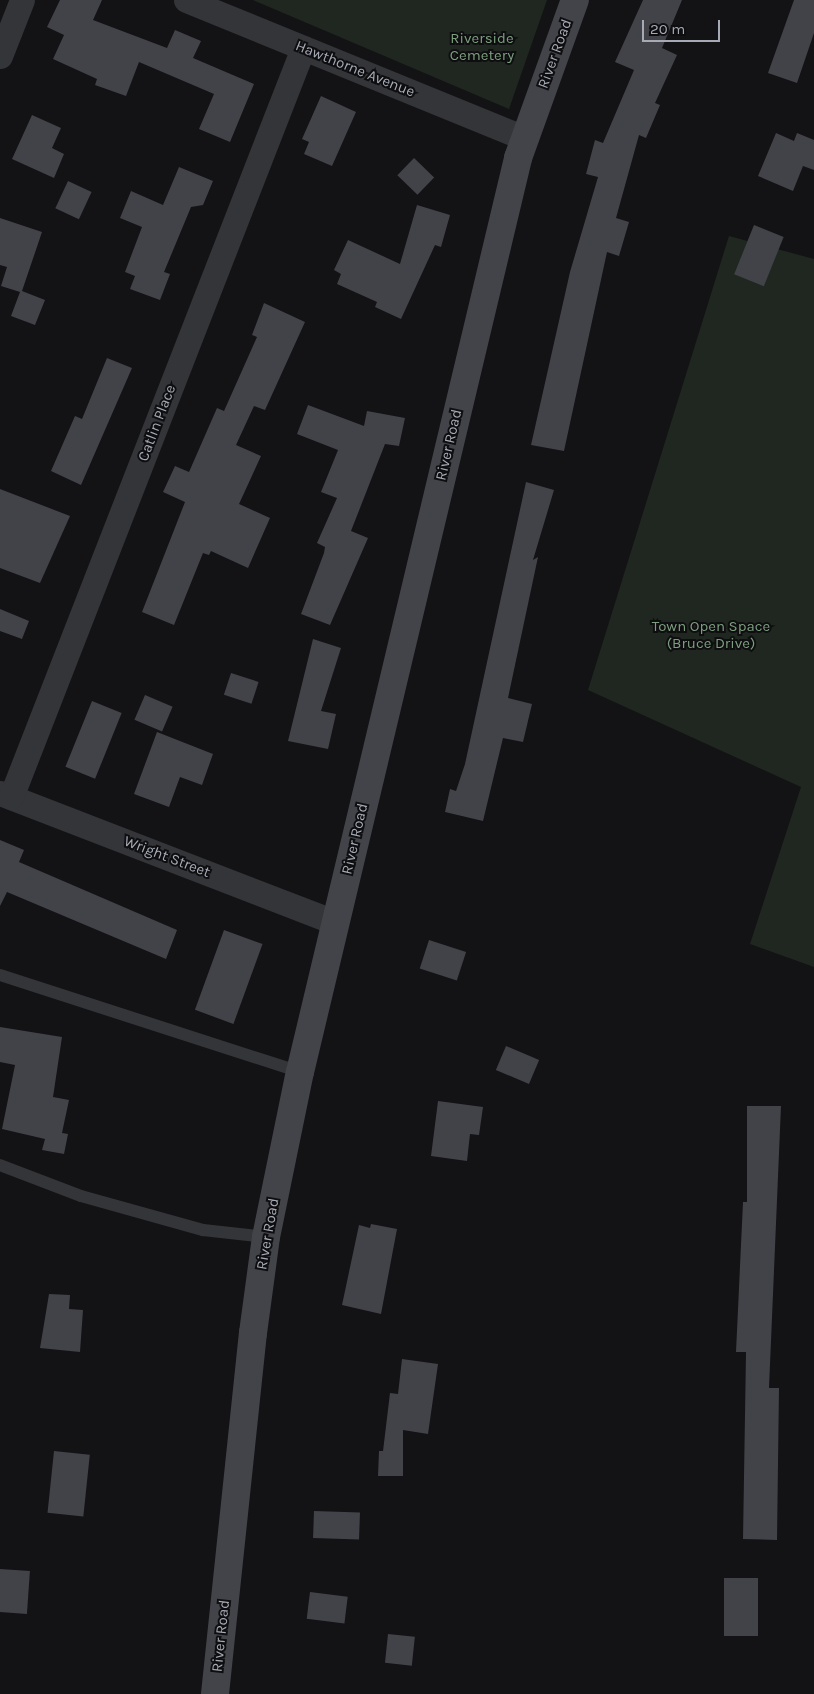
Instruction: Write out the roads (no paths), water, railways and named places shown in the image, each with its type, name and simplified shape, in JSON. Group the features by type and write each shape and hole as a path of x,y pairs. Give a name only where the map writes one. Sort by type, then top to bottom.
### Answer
{"main road":[{"name":"River Road","path":"215,1694 266,1237 300,1072 524,138 575,0"}],"street":[{"path":"0,56 22,0"},
{"name":"Hawthorne Avenue","path":"186,0 524,138"},
{"name":"Catlin Place","path":"5,795 303,48"},
{"name":"Wright Street","path":"5,795 335,922"}],"lane":[{"path":"0,975 300,1072"},
{"path":"0,1165 81,1196 203,1230 266,1237"}],"park label":[{"name":"Riverside Cemetery","path":"482,46"},
{"name":"Town Open Space (Bruce Drive)","path":"711,634"}]}
